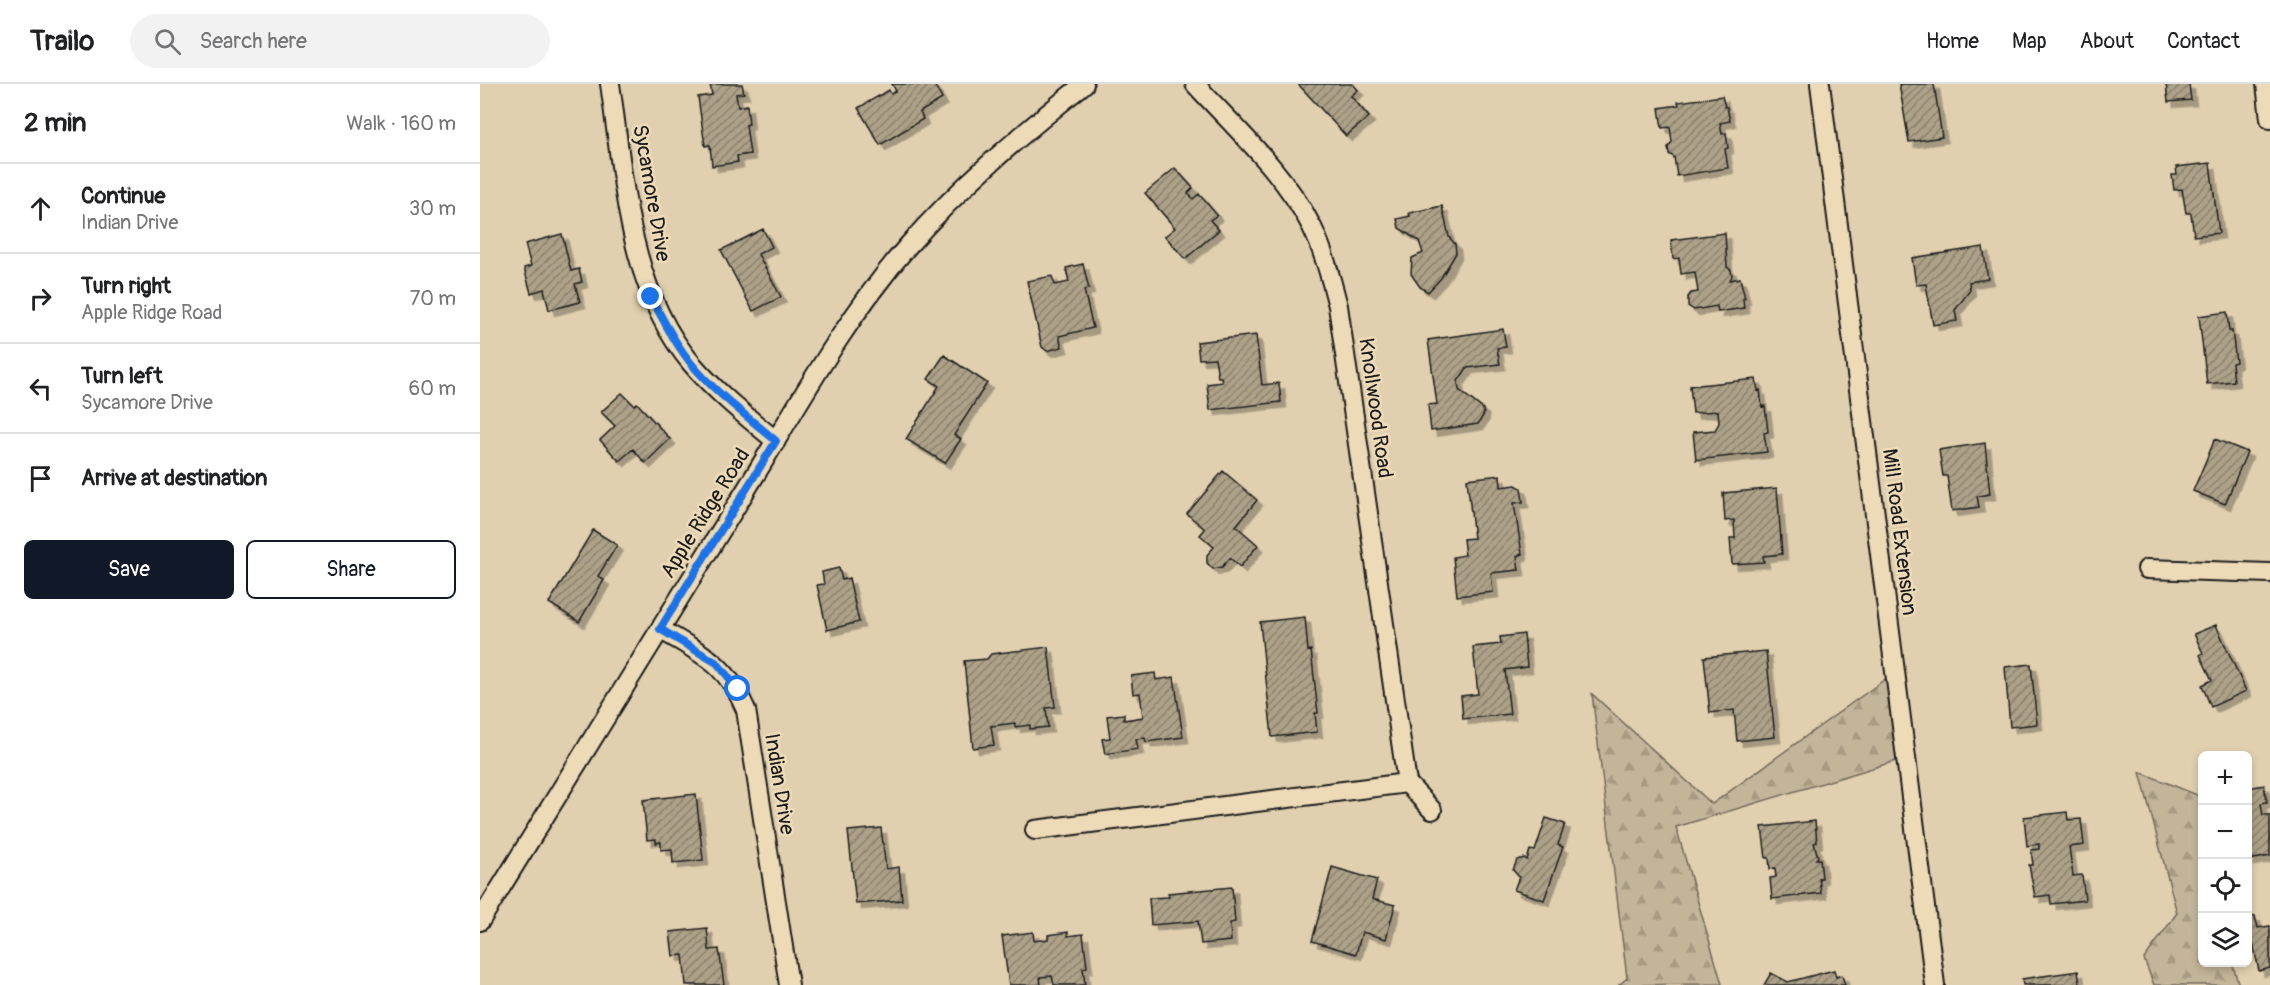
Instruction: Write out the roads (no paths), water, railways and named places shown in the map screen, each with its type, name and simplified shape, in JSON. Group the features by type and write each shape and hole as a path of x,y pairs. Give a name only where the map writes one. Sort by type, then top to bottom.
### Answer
{"street":[{"name":"Sycamore Drive","path":"610,84 633,232 640,265 651,297 669,332 691,363 714,388 776,441"},
{"name":"Apple Ridge Road","path":"480,921 776,441 824,358 864,301 907,247 954,196 1005,148 1084,84"},
{"name":"Knollwood Road","path":"1195,84 1272,167 1294,196 1312,227 1328,266 1338,306 1407,783"},
{"name":"Mill Road Extension","path":"1820,84 1935,985"},
{"path":"2266,84 2270,119"},
{"path":"2147,569 2270,573"},
{"name":"Indian Drive","path":"660,629 717,663 738,689 746,710 789,985"},
{"path":"1035,830 1407,783 1432,810"}]}
